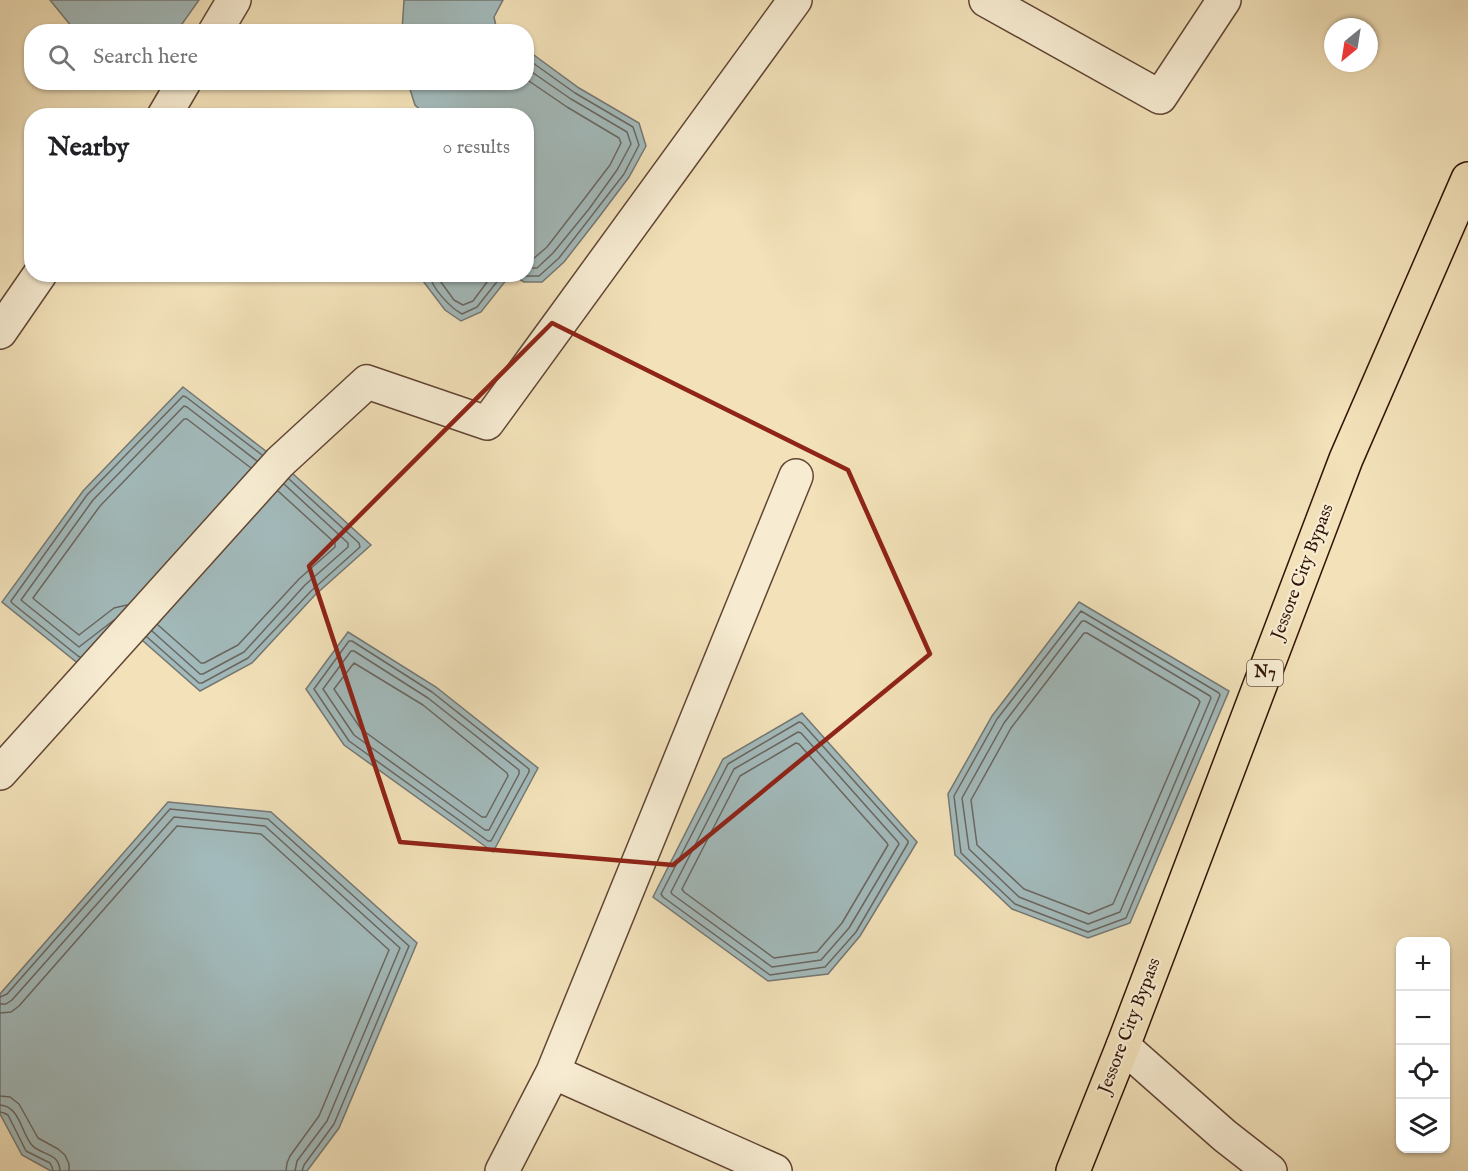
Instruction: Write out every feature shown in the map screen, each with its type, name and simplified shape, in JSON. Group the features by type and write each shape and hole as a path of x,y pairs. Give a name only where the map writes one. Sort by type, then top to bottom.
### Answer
{"highway":[{"name":"Jessore City Bypass","path":"1073,1171 1123,1046 1346,459 1468,179"}],"street":[{"path":"220,24 234,0"},
{"path":"0,773 280,462 367,382 487,423 795,0"},
{"path":"986,0 1160,97 1224,0"},
{"path":"169,108 179,90"},
{"path":"0,332 34,282"},
{"path":"502,1171 554,1072 796,476"},
{"path":"1123,1046 1226,1136 1270,1171"},
{"path":"554,1072 775,1171"}],"highlighted area":[{"path":"552,323 848,470 930,654 673,865 400,842 309,566"}],"water":[{"path":"50,0 199,0 182,24 70,24"},
{"path":"404,0 503,0 494,17 496,24 402,24"},
{"path":"534,55 579,88 639,123 646,146 629,177 564,262 542,282 534,282 534,108 418,108 410,90 534,90"},
{"path":"424,282 505,282 481,312 461,321 445,310"},
{"path":"183,387 280,462 371,545 315,595 252,663 200,691 127,627 80,665 2,602 83,491"},
{"path":"1079,602 1229,691 1130,923 1088,938 1012,909 955,855 948,794 992,716"},
{"path":"348,632 436,687 538,768 493,852 344,745 306,689"},
{"path":"802,713 917,842 860,936 828,974 768,981 653,897 723,759"},
{"path":"168,802 271,812 417,943 339,1128 307,1171 51,1171 22,1155 0,1114 0,994"}]}
